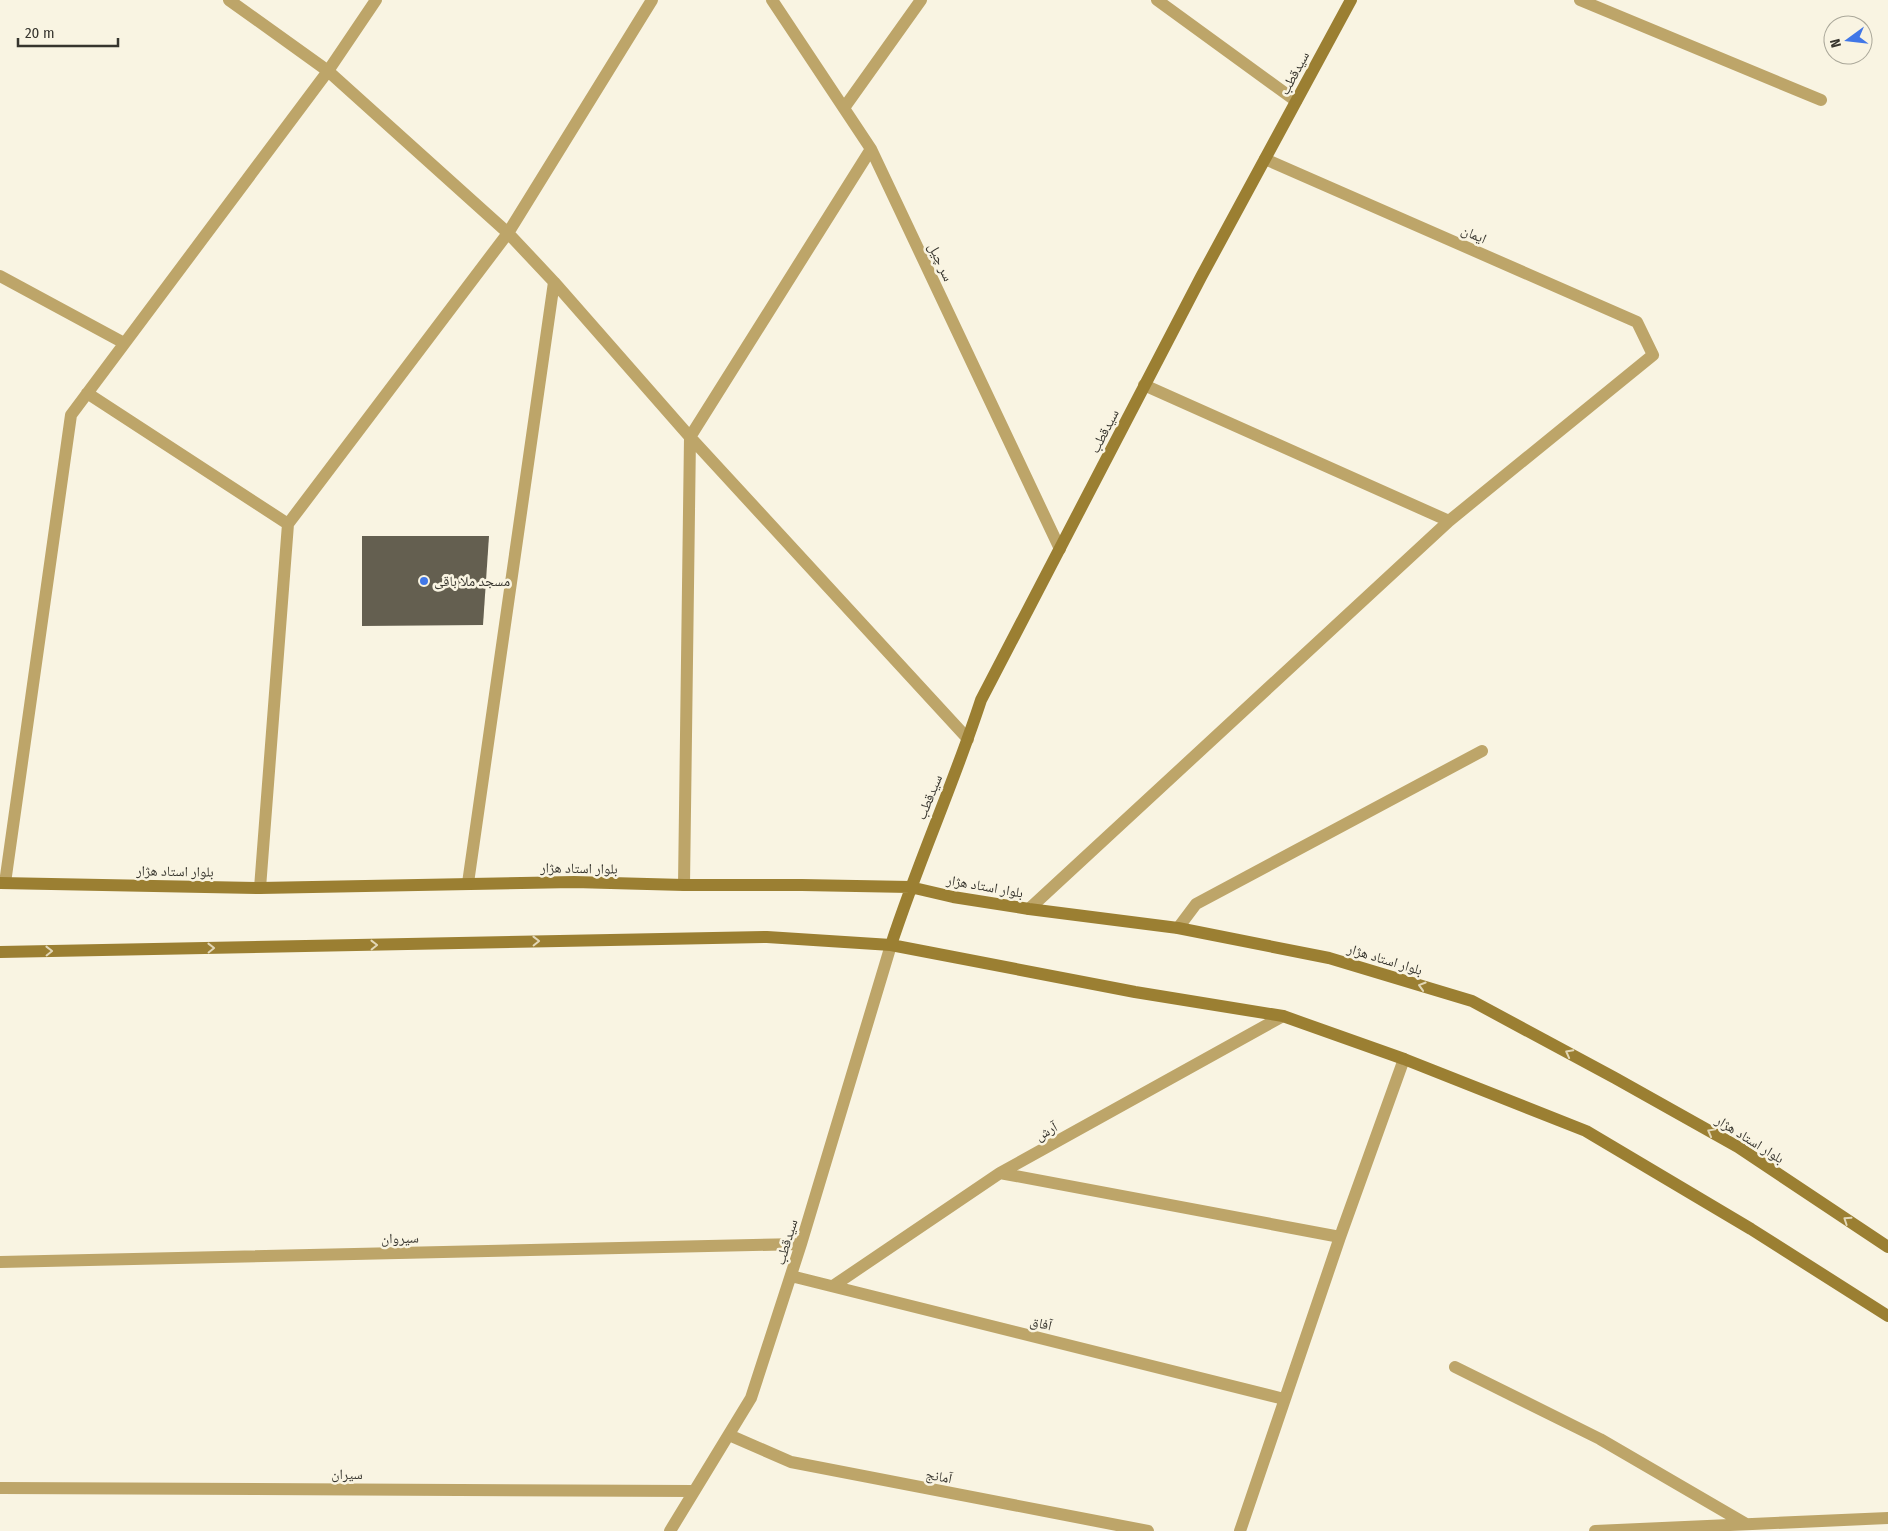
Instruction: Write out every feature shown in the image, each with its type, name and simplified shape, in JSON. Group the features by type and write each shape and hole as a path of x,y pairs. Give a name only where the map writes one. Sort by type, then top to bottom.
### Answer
{"main road":[{"name":"سیدقطب","path":"891,945 910,887 968,739 981,700 1144,385 1351,0"},
{"name":"بلوار استاد هژار","path":"2,883 260,888 574,882 910,887 953,897 1178,928 1329,958 1472,1001 1607,1073 1738,1147 1888,1247"},
{"path":"0,952 767,937 891,945 1135,992 1283,1016 1404,1059 1586,1131 1751,1229 1888,1316"}],"street":[{"path":"229,0 328,71 508,233 554,282 690,437 968,739"},
{"path":"2,883 71,415 328,71 376,0"},
{"path":"260,888 288,524 508,233 652,0"},
{"name":"سر چیل","path":"772,0 871,149 1060,549"},
{"path":"844,108 921,0"},
{"path":"1157,0 1296,101"},
{"path":"1580,0 1821,100"},
{"path":"684,885 690,437 871,149"},
{"name":"ایمان","path":"1265,159 1637,322 1653,355 1449,521"},
{"path":"0,276 124,344"},
{"path":"468,883 554,282"},
{"path":"1029,908 1449,521 1144,385"},
{"path":"87,393 288,524"},
{"path":"1178,928 1196,904 1482,751"},
{"name":"سیدقطب","path":"670,1531 751,1398 801,1244 891,945"},
{"name":"آرش","path":"833,1286 1000,1174 1283,1016"},
{"path":"1240,1531 1340,1237 1404,1059"},
{"path":"1000,1174 1340,1237"},
{"name":"سیروان","path":"0,1262 801,1244"},
{"name":"آفاق","path":"791,1276 1284,1399"},
{"path":"1455,1367 1600,1439 1746,1528"},
{"name":"آمانج","path":"729,1435 791,1462 1148,1531"},
{"name":"سیران","path":"0,1488 694,1491"},
{"path":"1595,1531 1746,1528 1888,1518"}],"building":[{"name":"مسجد ملا باقی","path":"362,536 489,536 483,625 362,626"}],"place":[{"name":"مسجد ملا باقی","path":"424,581"}]}
